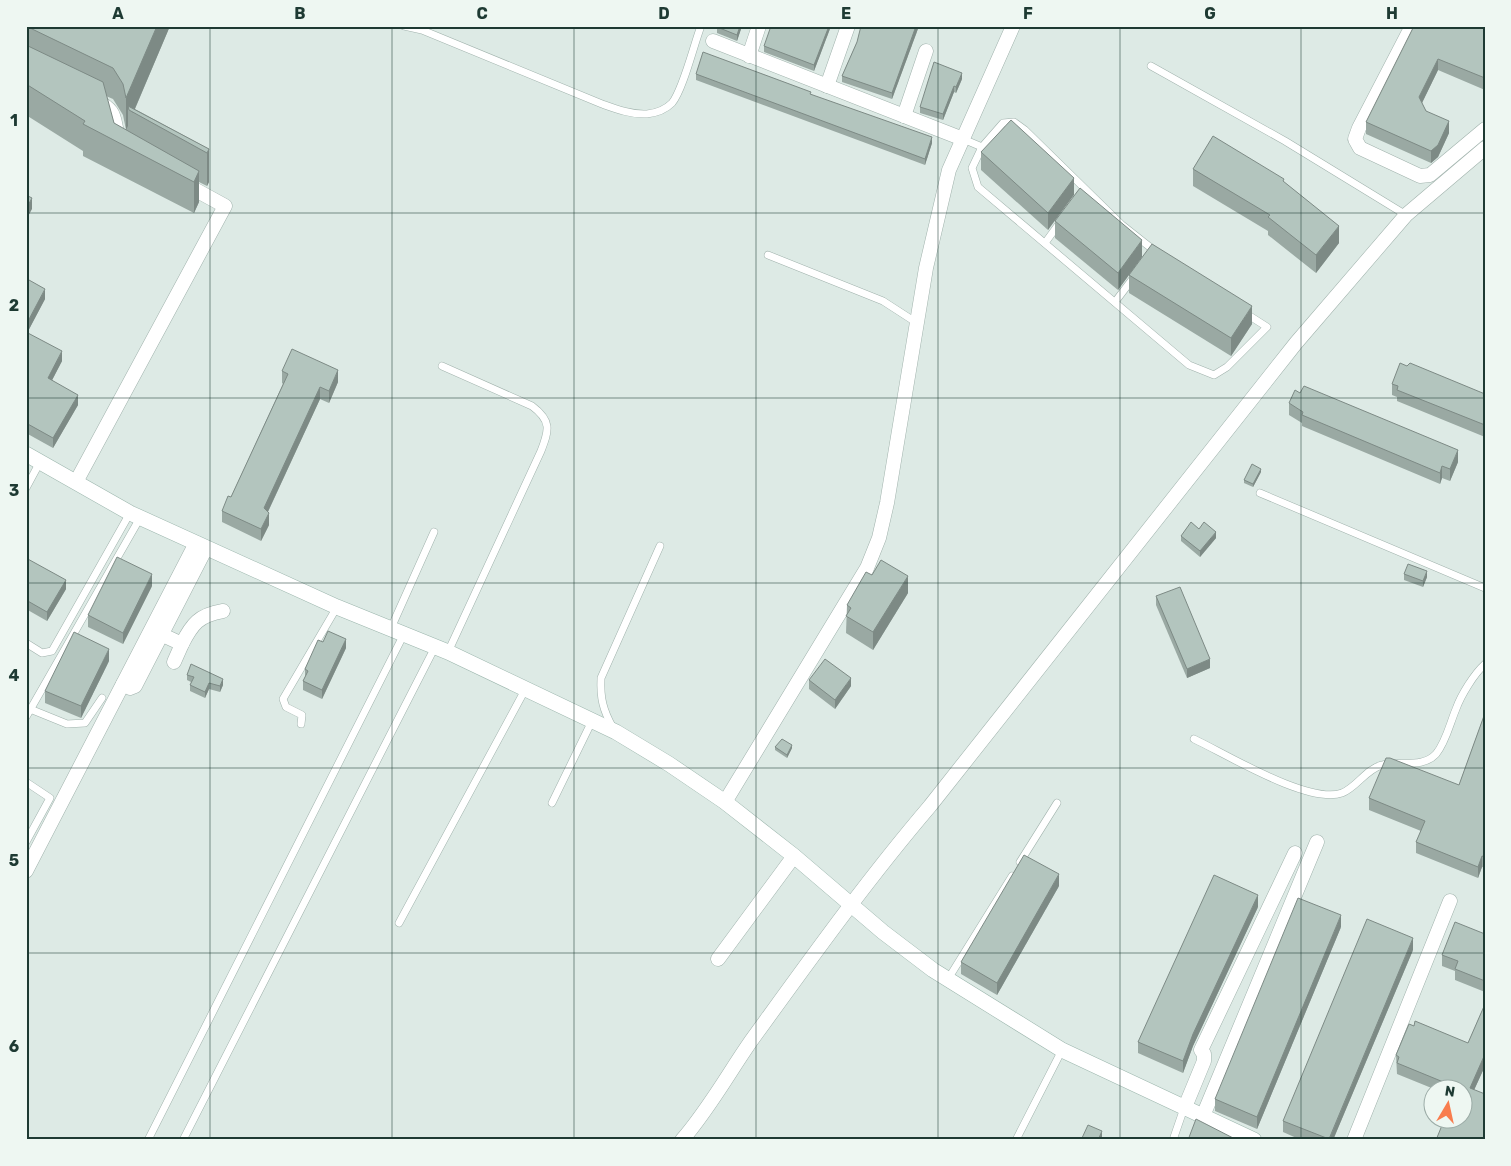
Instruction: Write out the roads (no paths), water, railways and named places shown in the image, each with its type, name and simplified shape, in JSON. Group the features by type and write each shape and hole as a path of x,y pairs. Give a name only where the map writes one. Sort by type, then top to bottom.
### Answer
{"main road":[{"path":"26,454 135,516 338,607 442,649 616,732 669,764 724,802 794,856 882,932 948,980 1062,1050 1254,1140"}],"street":[{"path":"749,56 759,26"},
{"path":"827,86 848,26"},
{"path":"724,802 870,561 879,538 887,503 917,323 938,212 949,170 1013,26"},
{"path":"1412,26 1358,128 1355,139 1360,148 1420,176 1430,175 1485,129"},
{"path":"713,41 963,139"},
{"path":"904,116 926,51"},
{"path":"80,93 110,107 122,149 130,154"},
{"path":"682,1140 710,1104 738,1059 850,904 1296,343 1406,215 1485,148"},
{"path":"76,482 225,206 173,178"},
{"path":"26,871 123,684 130,688 135,686 156,632 201,545"},
{"path":"174,662 192,625 209,613 223,612"},
{"path":"156,632 182,644"},
{"path":"1203,1116 1316,842"},
{"path":"1185,1107 1204,1062 1204,1054 1201,1050 1295,853"},
{"path":"718,959 794,856"},
{"path":"1354,1140 1450,900"}],"lane":[{"path":"404,26 422,30 602,104 628,112 646,114 659,112 672,103 678,92 701,26"},
{"path":"1151,66 1285,141 1406,215"},
{"path":"1014,122 1025,130 1122,226 1184,274 1267,327 1227,367 1214,375 1189,365 978,187 972,168 982,147 1003,123 1014,122"},
{"path":"963,139 982,147"},
{"path":"1079,196 1085,188"},
{"path":"1045,243 1068,212"},
{"path":"1148,258 1154,250"},
{"path":"768,256 883,301 917,323"},
{"path":"1115,302 1137,273"},
{"path":"183,1140 442,649 541,451 548,427 543,414 532,406 442,366"},
{"path":"26,488 40,461"},
{"path":"1260,493 1485,588"},
{"path":"26,643 42,653 52,651 135,516"},
{"path":"26,716 135,516"},
{"path":"148,1140 398,631 434,532"},
{"path":"616,732 602,705 600,697 601,678 660,546"},
{"path":"302,724 302,715 286,707 283,699 338,607"},
{"path":"1194,739 1293,787 1326,795 1342,792 1376,766 1387,763 1427,761 1436,753 1445,739 1457,705 1485,664"},
{"path":"399,923 526,688"},
{"path":"30,709 67,724 85,723 102,698"},
{"path":"552,802 592,721"},
{"path":"26,782 50,798 26,842"},
{"path":"948,980 1057,802"},
{"path":"1016,1140 1062,1050"},
{"path":"1173,1140 1185,1107"}]}
